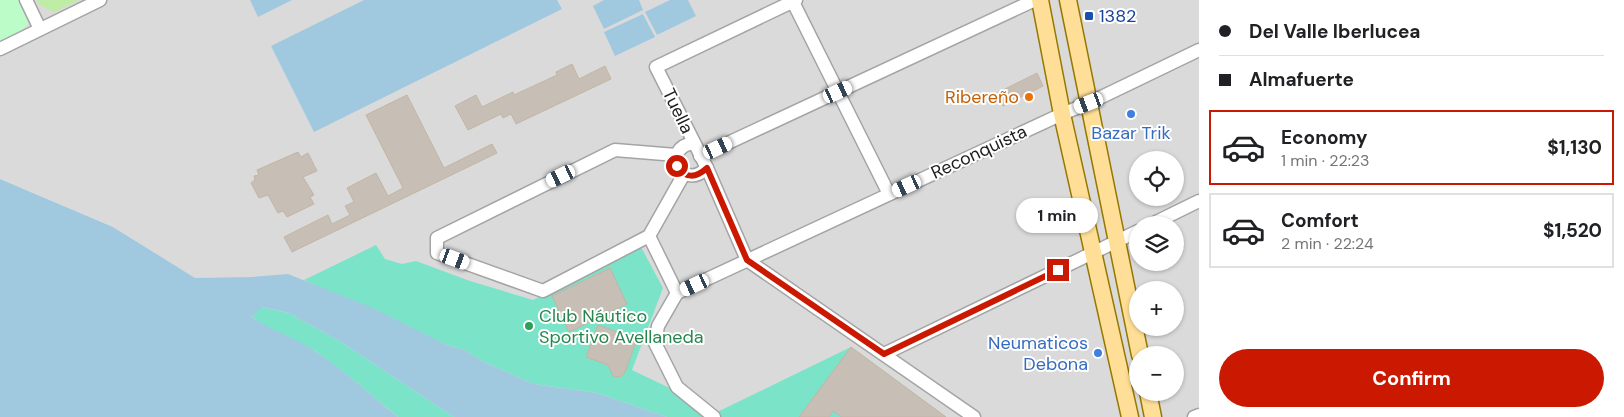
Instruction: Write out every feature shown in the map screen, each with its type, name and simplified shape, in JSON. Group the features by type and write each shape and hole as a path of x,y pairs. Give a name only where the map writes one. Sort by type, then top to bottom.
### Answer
{"main road":[{"path":"1040,0 1062,114 1130,417"},
{"path":"1068,0 1138,346"},
{"path":"1150,401 1153,417"}],"street":[{"path":"26,0 40,29"},
{"path":"0,49 100,0"},
{"path":"700,156 1035,0"},
{"path":"794,1 890,194"},
{"name":"Tuella","path":"747,260 707,168 656,67 794,1"},
{"name":"Reconquista","path":"677,293 1089,103 1199,50"},
{"path":"694,143 686,144 680,148 676,155 677,166 684,174 692,176 700,174 707,168"},
{"path":"676,155 615,150 437,238 437,253 542,291 650,236 684,174"},
{"path":"1168,216 1199,201"},
{"path":"884,354 1129,235"},
{"path":"650,236 677,293 658,326 655,343 677,387 713,416"},
{"path":"747,260 974,417"},
{"path":"1194,417 1199,415"}],"shaded area":[{"path":"0,0 1199,0 1199,417 398,417 346,374 113,227 0,179"}],"green space":[{"path":"0,0 21,0 29,15 29,21 24,29 0,41"},
{"path":"37,0 79,0 54,12 39,5"},
{"name":"Club Náutico Sportivo Avellaneda","path":"376,245 385,259 402,264 416,261 470,281 533,300 641,247 663,288 632,370 676,391 709,416 851,347 946,417 667,417 597,393 534,384 486,363 464,350 445,344 304,280"},
{"path":"261,307 289,313 341,342 454,417 398,417 315,351 266,327 252,317"}],"water":[{"path":"250,0 292,0 258,17"},
{"path":"364,0 557,0 562,9 314,132 271,46"},
{"path":"604,0 639,0 643,10 604,29 593,6"},
{"path":"670,0 688,0 696,16 657,35 645,12"},
{"path":"643,14 655,37 615,56 604,32"},
{"path":"0,179 113,227 195,278 288,274 373,308 445,344 464,350 486,363 534,384 597,393 667,417 454,417 341,342 289,313 262,307 252,317 327,359 398,417 0,417"}],"building":[{"path":"572,64 579,79 605,66 611,79 516,124 511,114 503,118 501,114 468,130 455,106 476,95 482,107 513,92 514,95 557,75 556,72"},
{"path":"1037,73 1043,86 1003,106 997,93"},
{"path":"407,95 444,168 492,144 497,153 292,252 284,237 328,215 332,224 350,215 345,206 354,202 347,188 376,173 388,196 403,188 366,115"},
{"path":"298,152 301,157 308,153 317,171 303,177 314,195 310,197 314,204 287,217 283,211 278,213 268,195 259,198 251,183 255,180 254,176 259,175 257,170"},
{"path":"610,268 627,304 569,332 552,296"},
{"path":"598,325 637,339 625,372 620,377 613,376 608,365 586,357"},
{"path":"851,347 946,417 842,417 833,411 829,417 799,417"}],"place":[{"name":"1382","path":"1089,16"},
{"name":"Ribereño","path":"1029,97"},
{"name":"Bazar Trik","path":"1131,114"},
{"name":"Club Náutico Sportivo Avellaneda","path":"529,326"},
{"name":"Neumaticos Debona","path":"1098,353"}],"route":[{"path":"677,166 684,174 692,176 700,174 707,168 747,260 884,354 1058,270"}]}
